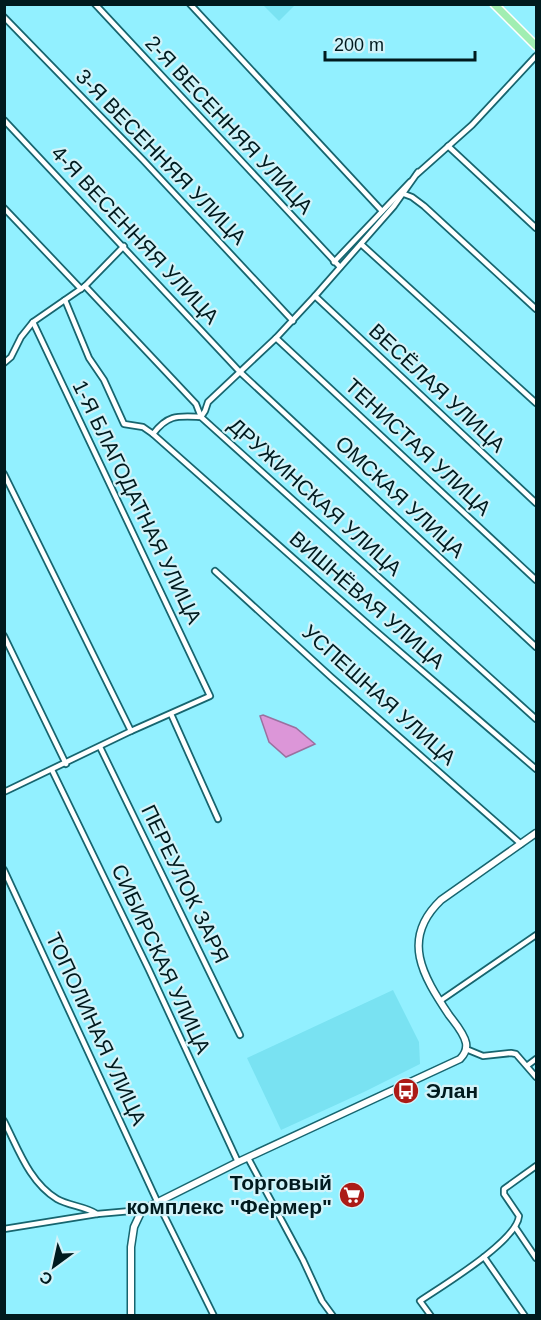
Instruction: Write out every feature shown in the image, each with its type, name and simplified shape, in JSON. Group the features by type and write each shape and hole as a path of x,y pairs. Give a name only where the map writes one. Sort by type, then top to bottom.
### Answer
{"main road":[{"path":"494,4 537,46"}],"street":[{"name":"2-Я ВЕСЕННЯЯ УЛИЦА","path":"95,4 340,267"},
{"path":"190,4 382,211"},
{"name":"3-Я ВЕСЕННЯЯ УЛИЦА","path":"4,17 143,160 293,321"},
{"path":"334,262 418,172 472,125 537,56"},
{"name":"4-Я ВЕСЕННЯЯ УЛИЦА","path":"4,120 240,372"},
{"path":"448,146 537,228"},
{"path":"64,300 89,358 104,380 124,424 143,427 153,434 162,422 184,415 201,417 208,402 293,321 405,193 418,172"},
{"path":"397,197 405,193"},
{"path":"405,193 442,223 537,309"},
{"name":"ДРУЖИНСКАЯ УЛИЦА","path":"4,208 195,404 201,417 537,719"},
{"path":"361,244 537,403"},
{"path":"4,363 11,357 21,337 33,322 83,288 124,246"},
{"name":"ВЕСЁЛАЯ УЛИЦА","path":"315,296 537,503"},
{"name":"1-Я БЛАГОДАТНАЯ УЛИЦА","path":"33,322 210,696 171,714"},
{"name":"ТЕНИСТАЯ УЛИЦА","path":"276,338 537,580"},
{"name":"ОМСКАЯ УЛИЦА","path":"240,372 537,647"},
{"name":"ВИШНЁВАЯ УЛИЦА","path":"153,434 537,769"},
{"path":"4,474 131,731"},
{"name":"УСПЕШНАЯ УЛИЦА","path":"215,571 331,677 521,844"},
{"path":"4,636 66,764"},
{"path":"4,792 171,714 218,819"},
{"name":"ПЕРЕУЛОК ЗАРЯ","path":"100,747 240,1035"},
{"name":"СИБИРСКАЯ УЛИЦА","path":"52,770 238,1162"},
{"path":"4,1229 97,1214 142,1210 238,1162 460,1059 466,1049 464,1036 440,1001 421,964 419,940 423,922 430,910 441,900 537,833"},
{"name":"ТОПОЛИНАЯ УЛИЦА","path":"4,870 157,1201 214,1316"},
{"path":"440,1001 537,935"},
{"path":"466,1049 483,1056 516,1054 537,1077"},
{"path":"528,1065 537,1059"},
{"path":"4,1121 33,1177 45,1190 58,1200 90,1209 97,1214"},
{"path":"248,1158 303,1260 322,1301 333,1316"},
{"path":"430,1316 420,1301 484,1257 515,1227 519,1216 504,1194 504,1189 537,1166"},
{"path":"131,1316 131,1247 134,1227 142,1210"},
{"path":"515,1227 537,1258"},
{"path":"484,1257 525,1316"}],"shaded area":[{"path":"263,5 295,5 279,21"},
{"path":"263,715 296,728 315,744 286,757 269,742 260,716"},
{"path":"393,990 419,1042 420,1064 281,1130 247,1058"}],"place":[{"name":"Элан","path":"406,1091"},
{"name":"Торговый комплекс \"Фермер\"","path":"352,1195"}]}
